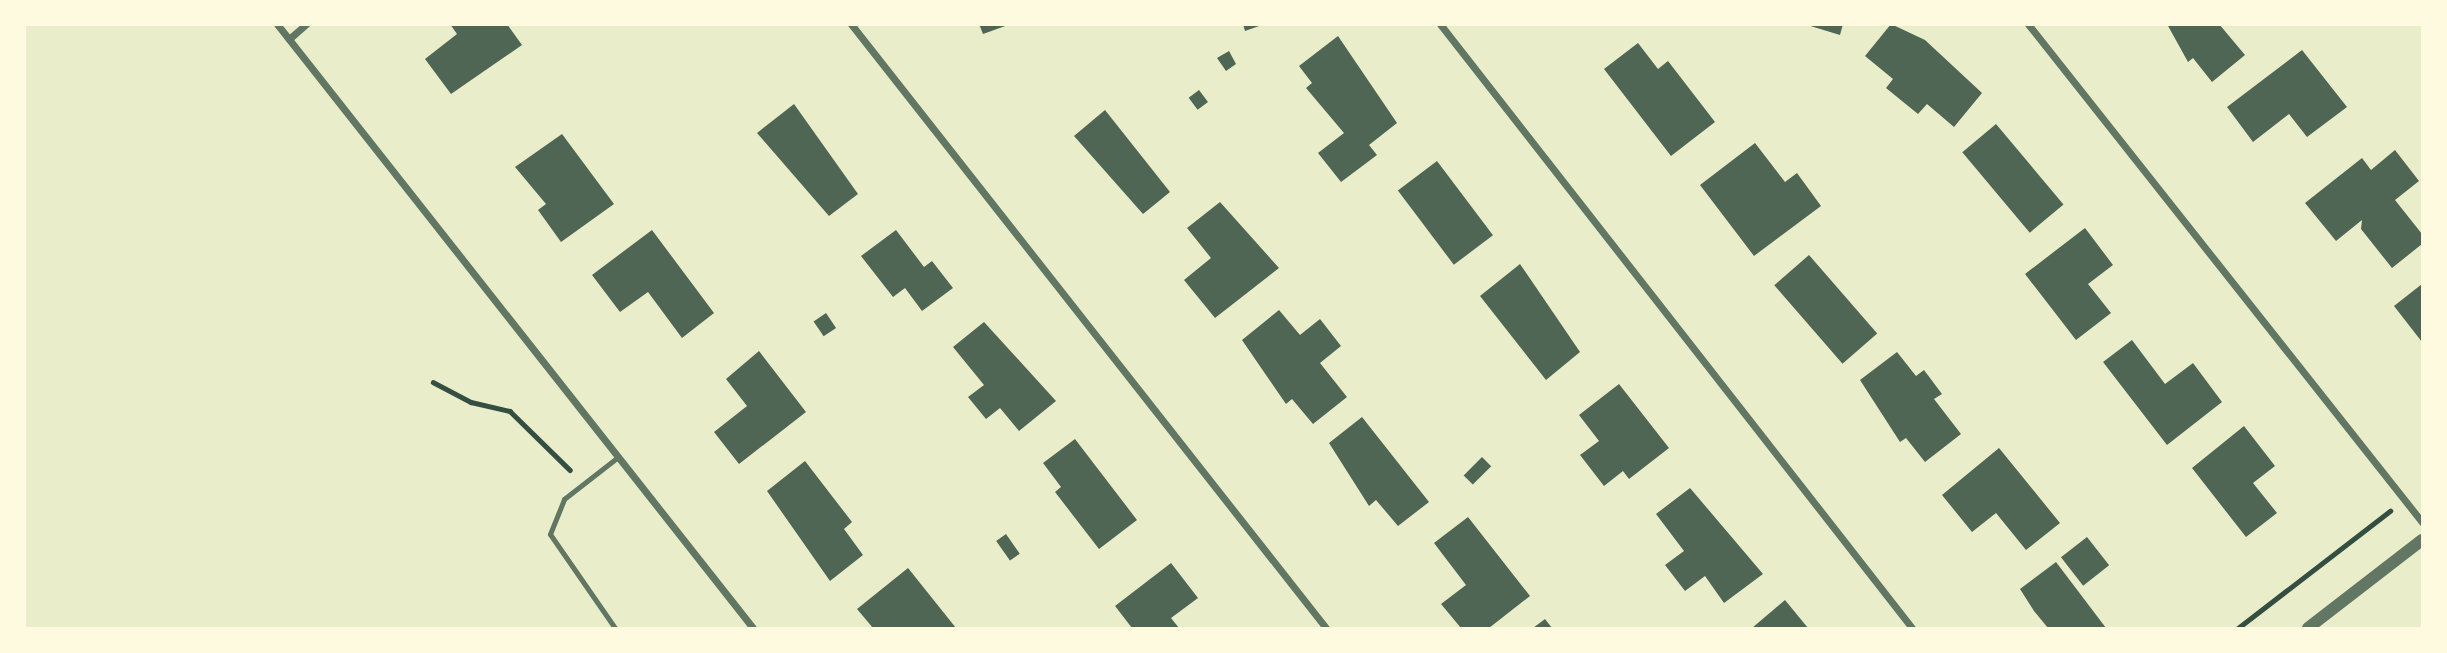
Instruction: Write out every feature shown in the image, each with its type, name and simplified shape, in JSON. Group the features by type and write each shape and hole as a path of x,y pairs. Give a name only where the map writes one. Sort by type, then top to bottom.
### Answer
{"street":[{"path":"277,24 753,628"},
{"path":"289,39 306,24"},
{"path":"851,24 1326,628"},
{"path":"1440,24 1912,628"},
{"path":"2028,24 2423,522"},
{"path":"2308,628 2423,540"}],"lane":[{"path":"615,628 550,534 564,499 618,457"}],"path":[{"path":"433,382 471,402 510,411 576,475"},
{"path":"2238,628 2405,499"}],"building":[{"path":"450,24 507,24 522,45 451,94 425,59 457,34"},
{"path":"979,24 1008,24 1008,25 983,34"},
{"path":"1243,24 1262,24 1262,25 1245,31"},
{"path":"1804,24 1843,24 1840,35"},
{"path":"1891,24 1925,40 1982,93 1954,127 1927,104 1918,114 1886,88 1893,79 1865,56"},
{"path":"2167,24 2219,24 2245,55 2212,82 2193,58 2188,62"},
{"path":"1338,36 1397,123 1369,145 1377,155 1341,182 1318,153 1344,133 1306,88 1312,83 1299,66"},
{"path":"1638,43 1658,69 1668,61 1715,122 1671,156 1604,69"},
{"path":"2302,50 2347,107 2307,137 2289,114 2253,142 2227,107"},
{"path":"1229,51 1236,64 1226,71 1217,58"},
{"path":"1199,90 1208,102 1198,110 1189,98"},
{"path":"794,104 858,194 829,216 757,133"},
{"path":"1105,110 1170,192 1143,214 1074,136"},
{"path":"1996,124 2063,204 2030,233 1962,152"},
{"path":"562,134 614,204 561,242 538,210 546,204 515,167"},
{"path":"1755,143 1785,182 1797,173 1821,206 1754,256 1700,185"},
{"path":"2395,150 2419,181 2395,200 2422,234 2422,244 2392,268 2361,229 2362,220 2336,241 2305,203 2362,158 2371,170"},
{"path":"1437,161 1493,235 1454,265 1398,190"},
{"path":"1220,202 1279,268 1215,318 1184,280 1211,258 1187,228"},
{"path":"2085,228 2113,265 2088,284 2111,313 2076,340 2025,274"},
{"path":"652,230 714,313 682,338 648,292 620,312 592,275"},
{"path":"896,230 924,267 932,261 953,288 922,311 905,288 893,297 861,256"},
{"path":"1809,255 1877,333 1843,364 1774,285"},
{"path":"1520,264 1580,352 1546,380 1480,296"},
{"path":"2422,284 2422,342 2394,306"},
{"path":"1279,310 1300,335 1320,319 1341,346 1320,363 1347,397 1313,424 1292,399 1286,404 1242,340"},
{"path":"826,313 836,328 824,336 814,321"},
{"path":"984,322 1056,401 1019,431 1000,408 986,419 968,397 984,385 953,347"},
{"path":"2132,340 2165,384 2193,363 2222,402 2167,445 2103,362"},
{"path":"759,351 806,412 739,464 714,432 747,406 726,379"},
{"path":"1897,352 1916,376 1924,370 1942,394 1934,399 1961,434 1925,462 1906,438 1900,442 1860,380"},
{"path":"1619,384 1669,448 1629,479 1623,471 1604,486 1580,455 1599,441 1579,415"},
{"path":"1362,417 1429,502 1398,526 1376,500 1369,506 1329,443"},
{"path":"2244,426 2275,466 2253,483 2277,513 2246,537 2192,468"},
{"path":"1075,439 1137,520 1099,549 1055,492 1061,487 1043,463"},
{"path":"1999,448 2060,523 2026,550 1996,513 1972,532 1942,495"},
{"path":"1482,457 1491,466 1473,485 1464,475"},
{"path":"805,461 852,522 844,529 863,555 830,581 767,491"},
{"path":"1690,488 1763,574 1724,603 1705,576 1685,591 1665,565 1684,551 1656,514"},
{"path":"1468,517 1530,596 1489,628 1461,628 1441,604 1466,585 1434,543"},
{"path":"1006,534 1020,554 1010,561 996,541"},
{"path":"2087,537 2109,565 2083,586 2061,557"},
{"path":"2056,562 2106,628 2048,628 2034,611 2020,589"},
{"path":"1171,563 1198,598 1171,618 1179,628 1132,628 1115,606"},
{"path":"908,568 956,628 873,628 857,609"},
{"path":"1785,600 1808,628 1752,628"},
{"path":"1545,619 1552,628 1533,628"}]}
